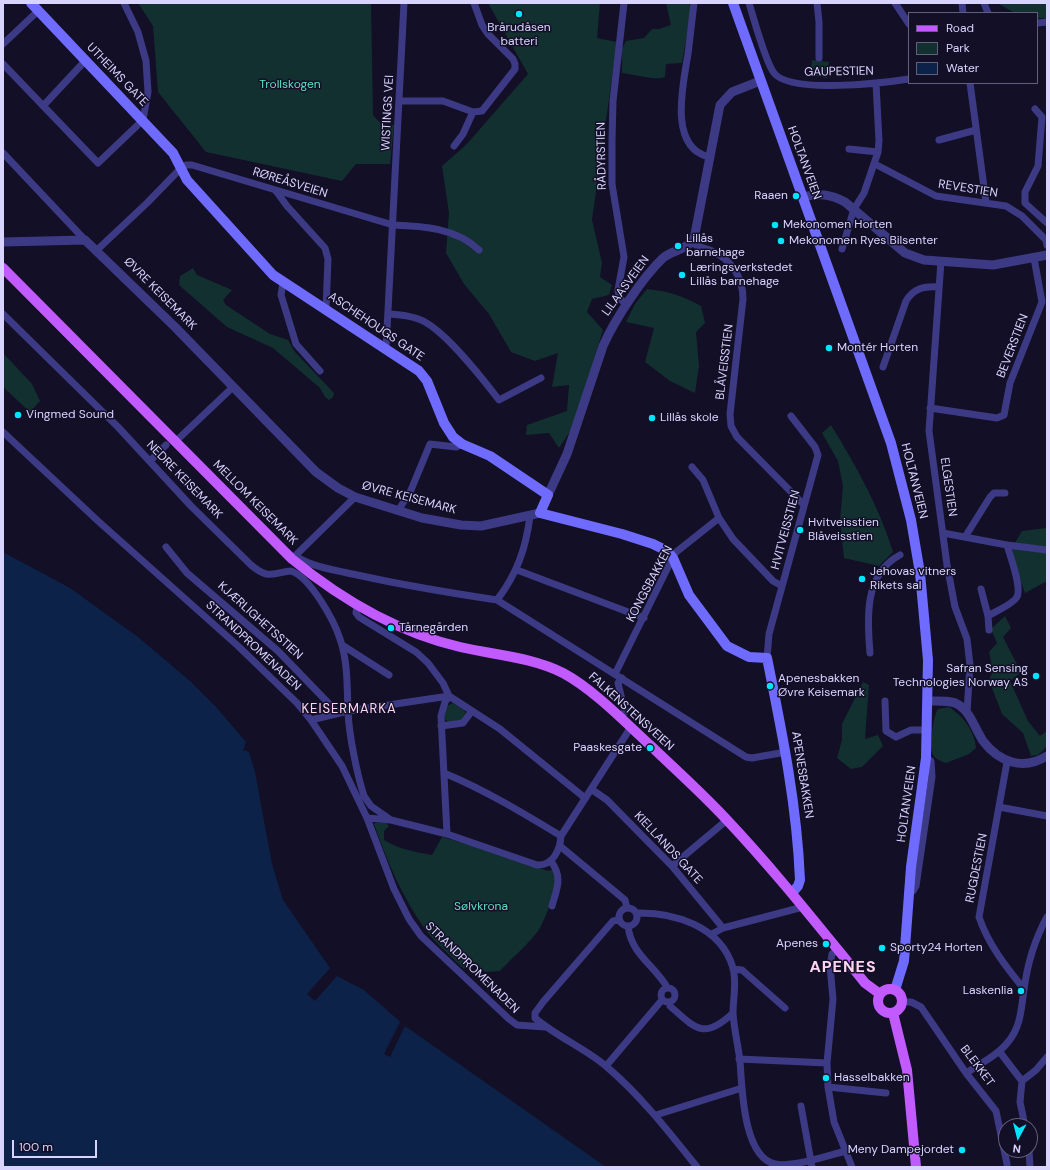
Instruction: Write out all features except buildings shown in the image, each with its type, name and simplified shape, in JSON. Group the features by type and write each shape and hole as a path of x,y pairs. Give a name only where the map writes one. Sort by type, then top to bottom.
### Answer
{"main road":[{"name":"HOLTANVEIEN","path":"733,3 881,412 903,484 912,520 924,602 928,660 928,730 926,758 908,891 904,961 895,990"},
{"name":"UTHEIMS GATE","path":"35,7 173,153 181,168"},
{"name":"ASCHEHOUGS GATE","path":"181,168 187,180 272,275 413,366 423,375 430,386 449,432 462,444 490,456 548,495"},
{"name":"MELLOM KEISEMARK","path":"3,268 171,443 293,557"},
{"name":"LILAASVEIEN","path":"540,513 548,495"},
{"path":"540,513 611,531 653,544 667,551 673,558 689,595 727,646 734,651 749,657 767,658"},
{"name":"FALKENSTENSVEIEN","path":"293,557 357,606 391,624 427,638 460,647 527,661 561,672 575,680 631,727 727,820 792,893 865,983 880,994"},
{"name":"APENESBAKKEN","path":"767,658 786,752 797,828 799,868 798,886 792,893"},
{"path":"888,989 895,990 899,993 902,1002 899,1009 893,1013 886,1012 880,1008 877,1001 880,994 888,989"},
{"path":"893,1013 908,1075 916,1167"}],"street":[{"path":"3,64 98,163 143,120 148,92 146,60 138,32 124,3"},
{"name":"WISTINGS VEI","path":"386,349 404,3"},
{"path":"400,101 443,101 473,112 482,111 515,69 515,64 488,34 482,25 474,3"},
{"name":"RÅDYRSTIEN","path":"624,3 613,101 612,184 624,257 618,290 619,297 626,305"},
{"path":"694,3 680,106 689,143 697,153 709,157"},
{"name":"GAUPESTIEN","path":"749,3 771,69 778,77 790,82 807,85 876,83 908,79"},
{"path":"817,3 819,22 819,58"},
{"path":"895,3 908,22"},
{"path":"3,44 35,7"},
{"path":"43,106 86,61"},
{"path":"692,242 695,235 718,111 723,100 732,92 760,81"},
{"path":"842,248 854,209 864,193 878,152 879,141 876,83"},
{"path":"970,84 986,202"},
{"path":"1035,108 1042,117 1038,166 1025,192 1025,203 1047,223"},
{"path":"454,146 463,134 473,112"},
{"path":"939,140 976,130"},
{"path":"849,149 878,152"},
{"path":"3,153 85,240"},
{"name":"REVESTIEN","path":"875,164 936,196 1006,206 1022,216 1047,241"},
{"name":"RØREÅSVEIEN","path":"181,168 186,165 192,165 393,225"},
{"path":"97,250 147,203 181,168"},
{"path":"276,191 287,206 325,248 328,259 326,309"},
{"path":"803,197 818,193 835,196 854,209 905,253 924,260 993,265 1047,255"},
{"path":"393,225 421,226 459,235 479,250"},
{"path":"3,242 85,240"},
{"name":"ØVRE KEISEMARK","path":"85,240 97,250 316,472 355,497 445,523 472,526 492,524 540,513"},
{"name":"LILAASVEIEN","path":"548,495 567,454 603,346 611,329 626,305 664,257 692,242"},
{"name":"BLÅVEISSTIEN","path":"692,242 725,259 736,271 742,287 743,300 731,403 731,426 737,437 804,505"},
{"name":"BEVERSTIEN","path":"930,408 1000,418 1006,410 1010,382 1015,368 1045,302 1034,258"},
{"name":"ELGESTIEN","path":"941,261 929,431 954,607 967,639 970,665 967,712"},
{"path":"283,283 281,295 296,344 320,371"},
{"path":"883,367 906,301 911,293 916,289 939,287"},
{"name":"NEDRE KEISEMARK","path":"3,314 150,461 192,506 262,574 269,575 291,571 308,582 318,595 340,638 342,645 345,664 348,711 364,796 371,806 391,820"},
{"path":"389,314 405,316 426,322 453,346 487,384 498,400 541,378"},
{"path":"150,461 233,387"},
{"name":"HVITVEISSTIEN","path":"767,658 767,645 818,455 815,447 791,416"},
{"name":"STRANDPROMENADEN","path":"3,432 98,521 238,646 297,703 311,720 342,766 367,818 394,889 408,919 421,936 512,1022 517,1025 528,1027 545,1027"},
{"path":"398,510 411,490 430,444 456,448 462,444"},
{"path":"692,467 703,480 719,518 733,539 750,559 773,581 782,586"},
{"path":"965,537 990,497 994,493 1005,493"},
{"path":"293,557 355,497"},
{"path":"530,516 524,548 517,570 510,583 497,600 746,757 752,758 786,752"},
{"name":"KONGSBAKKEN","path":"615,674 679,548 719,518"},
{"path":"943,533 1007,545 1047,550"},
{"path":"988,616 1014,601 1018,593 1018,584 1007,545"},
{"name":"KJÆRLIGHETSSTIEN","path":"166,547 187,573 278,651 309,681 338,713"},
{"path":"870,653 867,618 874,584 879,574 900,555"},
{"name":"MELLOM KEISEMARK","path":"293,557 304,562 355,575 423,589 497,600"},
{"path":"517,570 644,618"},
{"path":"981,589 988,616 989,630"},
{"path":"357,606 356,613 359,617 416,652 428,663 443,683 449,696 500,729 585,798"},
{"path":"342,645 389,675"},
{"path":"620,718 624,712 618,683 622,678"},
{"path":"311,720 348,711 449,696"},
{"path":"447,834 441,726 443,707 449,696"},
{"path":"885,701 886,731 896,737 911,730 928,730"},
{"path":"929,701 958,704 967,712 983,741 996,755 1007,762 1025,764 1040,761 1047,756"},
{"path":"441,726 463,723 472,711"},
{"path":"367,818 391,820 447,834 537,865 548,863 560,846 561,836 631,727"},
{"name":"RUGDESTIEN","path":"1007,762 979,917 984,932 1008,970 1024,989"},
{"path":"444,773 474,786 561,836"},
{"name":"KIELLANDS GATE","path":"591,789 607,800 672,866 723,928"},
{"path":"999,807 1047,816"},
{"path":"672,866 727,820"},
{"path":"560,846 625,900 627,908 636,913 650,912 678,918 712,934 729,959 733,968 735,981 733,1013 742,1088 749,1130 761,1157 776,1165 812,1164 846,1151"},
{"path":"548,863 557,870 558,879 552,906"},
{"path":"712,934 723,928 803,907"},
{"path":"627,908 621,912 620,920 623,924 628,926 633,925 636,920 636,913"},
{"path":"966,1074 1008,1043 1019,1023 1024,989 1039,933 1047,918"},
{"path":"620,920 613,921 543,1002 535,1013 535,1018 545,1027 606,1066 656,1115 697,1167"},
{"path":"606,1066 666,1001 673,999 675,995 673,990 667,987 636,950 629,933 628,926"},
{"path":"837,949 832,954 830,966 833,999 827,1063 828,1087 834,1122 852,1167"},
{"path":"733,968 742,970 785,1008"},
{"path":"667,987 662,989 660,993 670,1006 694,1027 703,1029 713,1028 721,1024 733,1013"},
{"name":"BLEKKET","path":"902,1002 911,1002 921,1007 966,1074 996,1111 1007,1164"},
{"path":"998,1051 1022,1081 1020,1102 1023,1118"},
{"path":"1022,1081 1036,1070 1047,1057"},
{"path":"739,1059 827,1063"},
{"path":"828,1087 886,1093"},
{"path":"656,1115 742,1088"},
{"path":"801,1106 812,1164"}],"green space":[{"name":"Trollskogen","path":"138,3 371,3 373,115 382,125 394,125 390,164 356,164 342,181 206,152 158,92 153,26"},
{"path":"488,3 600,3 597,38 617,42 592,220 602,263 600,277 612,285 609,295 592,299 587,312 603,330 573,427 559,448 549,433 526,435 527,425 567,411 569,385 552,387 558,353 535,361 511,352 489,314 464,284 446,253 449,213 442,166 466,145 528,74"},
{"path":"666,3 689,3 691,10 682,63 666,64 665,77 661,78 650,78 622,73 622,49 626,41 644,38 652,29 659,29 671,25"},
{"path":"997,3 1047,3 1047,18 1038,18 1038,12 1013,12"},
{"path":"812,60 829,62 827,78 810,75"},
{"path":"193,268 197,275 232,290 223,300 226,305 270,334 288,340 295,352 334,393 333,397 329,400 325,397 320,388 273,348 227,327 179,285 180,276"},
{"path":"647,289 675,294 701,306 705,323 696,332 699,366 695,393 670,381 645,362 654,328 626,322 635,304"},
{"path":"3,353 32,384 40,401 30,412 3,387"},
{"path":"831,425 874,502 893,552 879,566 844,558 840,521 843,486 838,461 822,433"},
{"path":"1047,528 1047,581 1025,593 1015,566 1012,548 1022,531"},
{"path":"1005,616 1011,628 1003,637 1021,672 1010,681 1028,721 1040,736 1047,731 1047,746 1038,755 1031,756 1023,733 1002,714 989,680 993,671 989,652 997,643 991,629"},
{"path":"863,682 869,685 865,739 878,735 883,746 862,767 851,769 837,758 842,740 842,724"},
{"path":"453,703 466,713 463,720 448,722 444,718 447,706"},
{"path":"949,707 963,719 971,730 976,748 969,754 946,763 934,756 931,748 933,724 936,713 938,709"},
{"name":"Sølvkrona","path":"386,823 389,826 384,831 384,840 407,850 432,855 442,837 497,853 548,871 554,869 554,891 549,908 540,928 527,944 500,971 486,972 471,962 464,969 434,940 409,904 384,852 374,824"}],"water":[{"path":"3,552 70,588 138,637 190,681 216,707 246,742 243,750 249,752 255,772 272,864 283,900 337,976 364,990 405,1026 606,1167 3,1167"}],"pier":[{"path":"330,968 337,976 315,1001 307,994"},
{"path":"400,1022 405,1026 390,1057 384,1054"}],"place":[{"name":"Brårudåsen batteri","path":"519,14"},
{"name":"Raaen","path":"796,196"},
{"name":"Mekonomen Horten","path":"775,225"},
{"name":"Mekonomen Ryes Bilsenter","path":"781,241"},
{"name":"Lillås barnehage","path":"678,246"},
{"name":"Læringsverkstedet Lillås barnehage","path":"682,275"},
{"name":"Montér Horten","path":"829,348"},
{"name":"Vingmed Sound","path":"18,415"},
{"name":"Lillås skole","path":"652,418"},
{"name":"Hvitveisstien Blåveisstien","path":"800,530"},
{"name":"Jehovas vitners Rikets sal","path":"862,579"},
{"name":"Tårnegården","path":"391,628"},
{"name":"Safran Sensing Technologies Norway AS","path":"1036,676"},
{"name":"Apenesbakken Øvre Keisemark","path":"770,686"},
{"name":"Paaskesgate","path":"650,748"},
{"name":"Apenes","path":"826,944"},
{"name":"Sporty24 Horten","path":"882,948"},
{"name":"Laskenlia","path":"1021,991"},
{"name":"Hasselbakken","path":"826,1078"},
{"name":"Meny Dampejordet","path":"962,1150"}],"district":[{"name":"KEISERMARKA","path":"349,710"},
{"name":"APENES","path":"843,968"}]}
